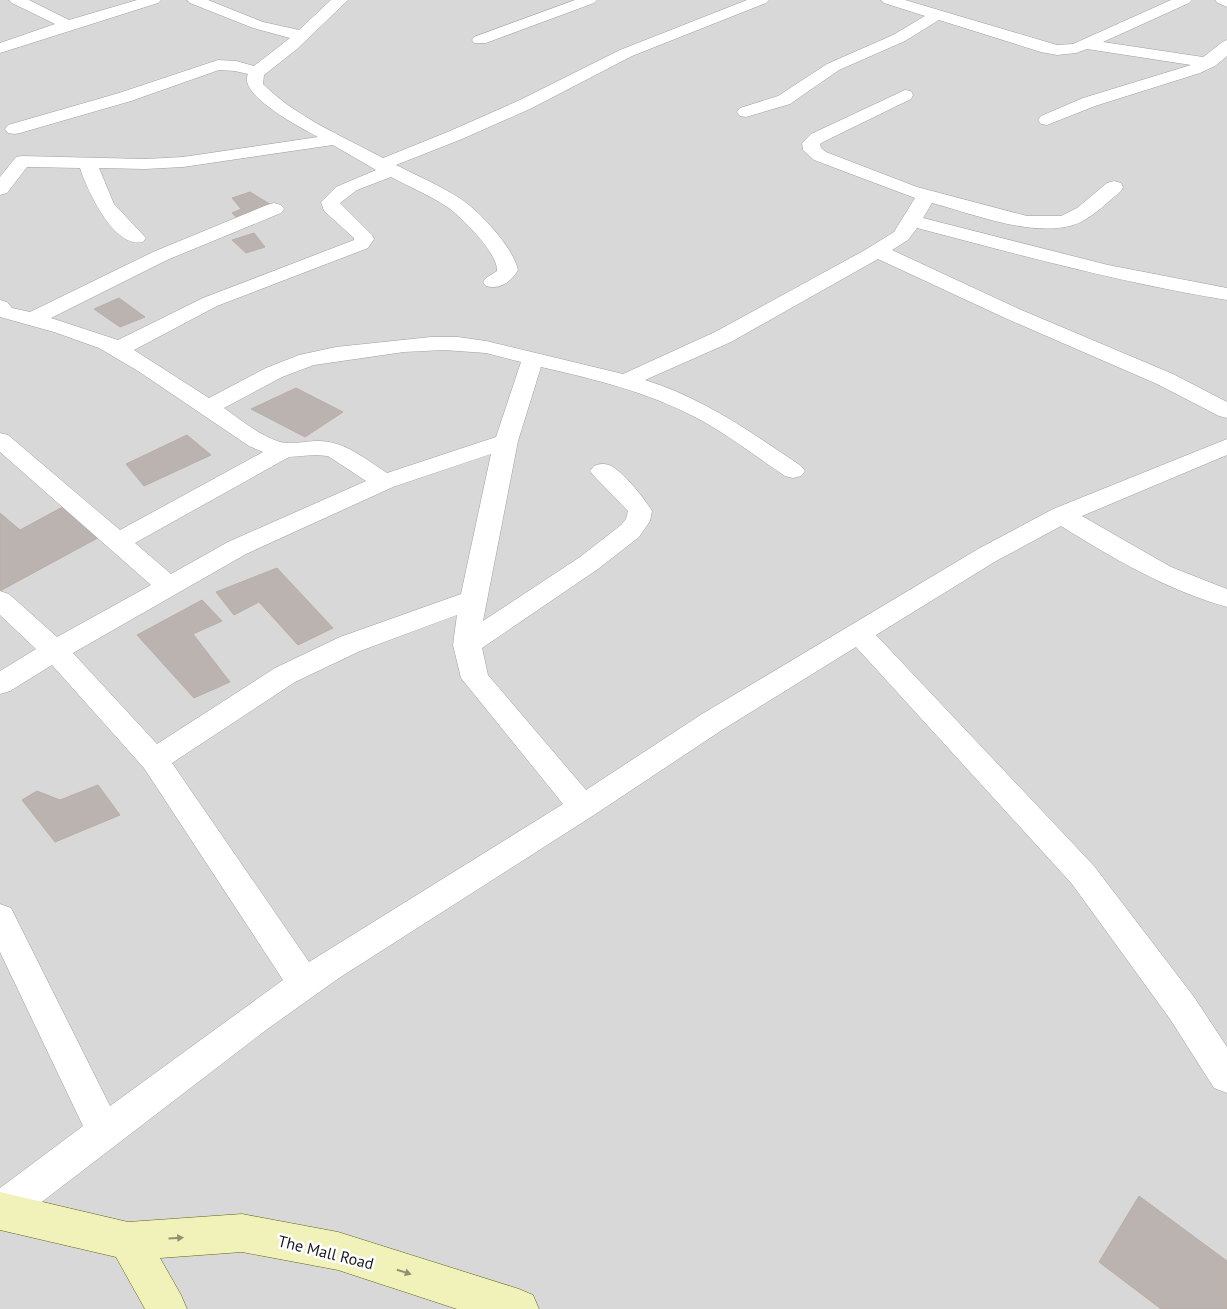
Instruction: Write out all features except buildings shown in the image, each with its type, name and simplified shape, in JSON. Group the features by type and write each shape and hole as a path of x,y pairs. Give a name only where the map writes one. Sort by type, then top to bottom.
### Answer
{"main road":[{"name":"The Mall Road","path":"0,1211 128,1241 242,1233 338,1251 519,1309"},
{"path":"128,1241 166,1309"}],"street":[{"path":"17,0 68,25"},
{"path":"0,48 68,25 153,0"},
{"path":"195,0 258,26 302,36"},
{"path":"340,0 302,36 257,72 254,78 255,85 296,118 455,204 472,219 509,265 505,275 493,282"},
{"path":"480,40 589,0"},
{"path":"118,349 210,302 361,244 364,239 362,234 331,207 330,202 335,195 386,167 526,104 626,53 761,0"},
{"path":"889,0 1040,48 1065,50 1087,44 1184,0"},
{"path":"1223,0 1227,2"},
{"path":"746,112 784,100 833,66 899,38 937,15"},
{"path":"1087,44 1227,66"},
{"path":"1047,120 1089,102 1194,70 1220,54 1227,45"},
{"path":"0,189 22,161 23,150 7,125 126,97 218,65 236,66 257,72"},
{"path":"905,95 817,138 811,143 812,150 820,156 926,196 1026,222 1060,224 1078,217 1114,187"},
{"path":"22,161 88,163 183,162 334,140"},
{"path":"88,163 101,200 114,219 136,238"},
{"path":"625,382 723,337 877,251 901,236 926,196"},
{"path":"32,319 160,256 274,209"},
{"path":"912,221 1126,276 1227,294"},
{"path":"877,251 1054,332 1203,396 1227,411"},
{"path":"2,317 32,319 86,334 118,349 256,442 270,448 285,450 312,447 327,448 336,451 384,482"},
{"path":"208,408 269,375 297,363 344,352 446,342 486,347 533,358 625,382 692,406 726,426 793,472"},
{"path":"533,358 506,441 473,599 467,645 475,678 583,807"},
{"path":"0,440 169,586"},
{"path":"0,684 238,548 384,482 506,441"},
{"path":"0,1211 246,1025 305,984 583,807 712,722 987,555 1062,515 1227,446"},
{"path":"117,542 285,450"},
{"path":"467,645 590,563 630,531 638,521 640,511 633,500 602,471"},
{"path":"1062,515 1131,559 1178,582 1227,598"},
{"path":"154,760 285,675 350,644 473,599"},
{"path":"0,600 55,651 154,760 305,984"},
{"path":"858,632 1083,875 1182,1008 1227,1077"},
{"path":"0,918 105,1133"}],"shaded area":[{"path":"0,0 1227,0 1227,1309 0,1309"}]}
